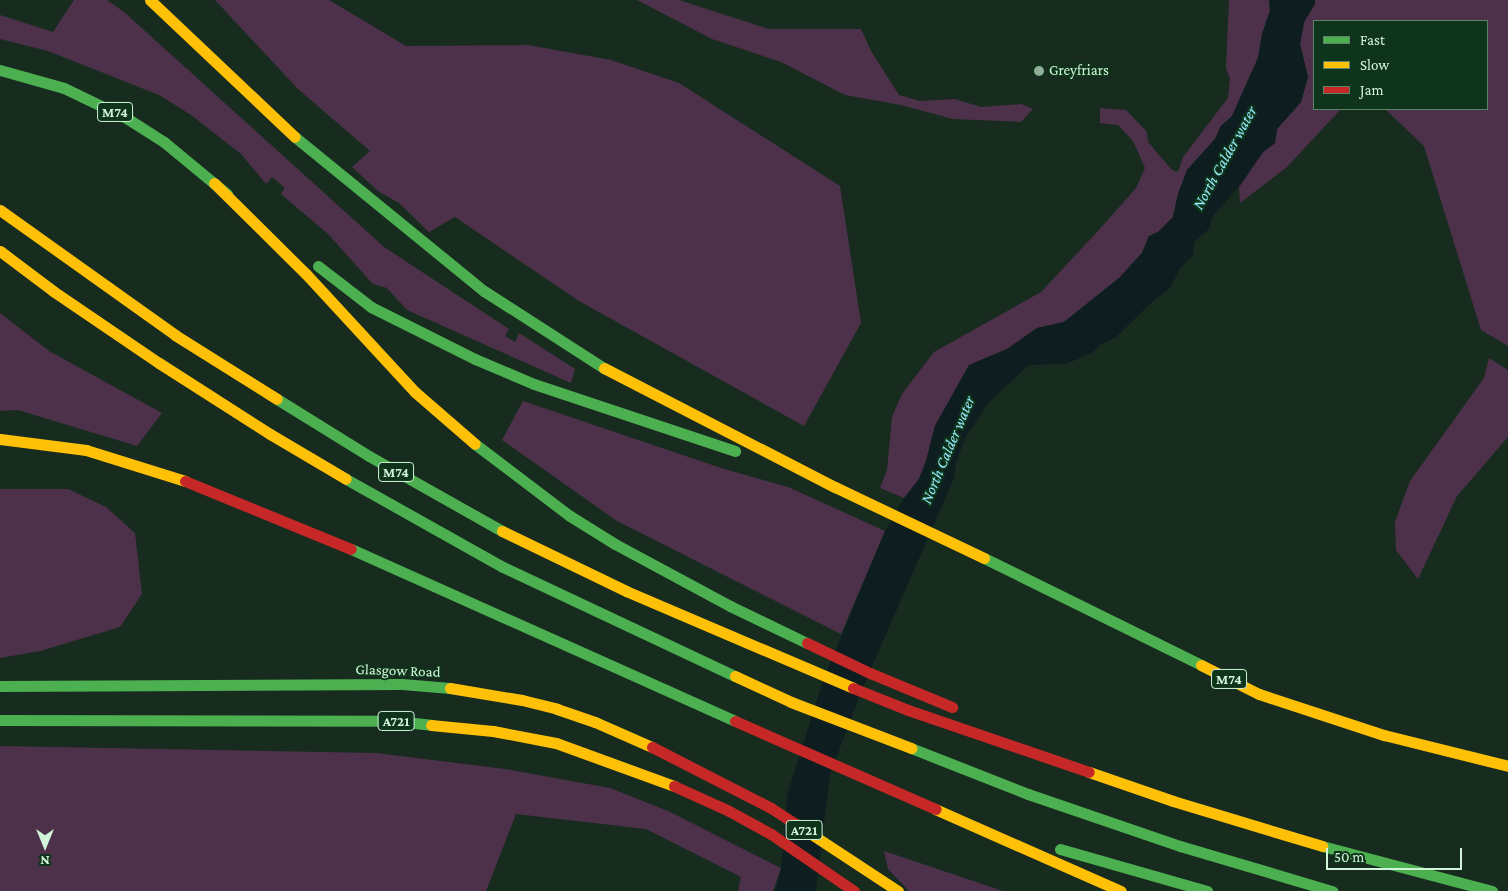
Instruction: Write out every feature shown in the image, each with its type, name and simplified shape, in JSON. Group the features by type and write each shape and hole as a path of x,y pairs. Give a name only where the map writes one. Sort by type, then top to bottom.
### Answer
{"main road":[{"name":"M74","path":"150,0 313,153 484,291 608,371 835,487 1104,615 1259,694 1384,735 1508,766"},
{"name":"M74","path":"0,70 64,88 128,119 164,142 344,288 371,307 418,332 534,384 835,487"},
{"name":"M74","path":"214,184 306,274 415,392 457,430 516,477 570,516 615,544 730,606 870,673 962,712"},
{"name":"M74","path":"0,210 175,335 369,456 523,543 824,677 908,710 1173,801 1289,838 1492,891"},
{"name":"M74","path":"0,251 53,291 159,363 377,498 503,567 791,702 1028,794 1180,846 1332,891"},
{"path":"0,438 86,450 186,481 393,566 777,740 1121,891"},
{"name":"Glasgow Road","path":"0,686 402,684 478,692 557,709 595,722 673,756 771,808 898,891"},
{"name":"A721","path":"0,720 395,721 493,731 556,743 615,762 697,796 771,834 854,891"},
{"name":"M74","path":"1008,731 1173,801"},
{"path":"952,817 1208,891"}],"shaded area":[{"path":"74,0 107,0 124,12 384,247 509,329 505,336 515,342 519,333 575,369 571,383 407,310 387,288 373,284 328,234 281,194 285,188 272,177 266,184 241,154 191,115 159,95 48,51 0,39 0,15 53,32"},
{"path":"215,0 329,0 406,46 528,45 611,60 679,83 840,186 861,323 804,426 579,301 455,217 429,232 399,203 378,191 352,167 370,151 298,89"},
{"path":"637,0 679,0 769,29 861,29 871,51 899,95 920,101 955,99 981,107 1021,104 1033,109 1021,122 953,119 901,105 845,95 781,62 712,39"},
{"path":"1229,0 1269,0 1270,11 1262,34 1258,58 1232,116 1221,126 1215,139 1187,170 1178,194 1173,217 1158,232 1149,236 1142,253 1119,278 1064,322 1037,328 1007,349 969,365 935,426 919,479 904,498 880,488 887,470 892,417 902,394 934,352 1041,292 1136,188 1145,168 1133,141 1118,125 1100,123 1100,108 1126,110 1147,132 1148,142 1172,170 1178,172 1183,157 1228,98 1230,79 1226,68"},
{"path":"1315,0 1508,0 1508,346 1481,330 1424,146 1386,110 1488,110 1488,20 1313,20 1313,110 1340,110 1287,167 1240,203 1239,187 1263,152 1275,143 1277,129 1301,102 1308,77 1300,44 1304,22 1315,4"},
{"path":"0,313 49,351 162,413 137,446 18,410 0,411"},
{"path":"1489,358 1508,370 1508,437 1457,496 1418,579 1396,550 1395,522 1410,481 1484,378"},
{"path":"523,401 721,468 788,487 885,531 841,634 617,521 502,440"},
{"path":"0,489 68,489 106,507 135,533 142,594 120,627 40,651 0,658"},
{"path":"0,746 376,753 505,769 610,788 668,811 781,868 773,891 738,891 741,877 646,829 516,814 486,891 0,891"},
{"path":"884,851 1003,891 909,891 888,869"}],"water":[{"name":"North Calder water","path":"1269,0 1315,0 1315,4 1304,22 1300,44 1308,77 1301,102 1277,129 1275,143 1263,152 1239,187 1212,217 1209,229 1194,242 1193,256 1181,267 1170,288 1152,302 1115,338 1101,344 1092,353 1066,364 1029,365 991,400 966,436 956,462 954,478 861,692 830,774 816,891 775,891 781,870 787,795 824,678 885,531 904,498 919,479 935,426 969,365 1007,349 1037,328 1064,322 1119,278 1142,253 1149,236 1158,232 1173,217 1178,194 1187,170 1215,139 1221,126 1232,116 1258,58 1262,34 1270,11"}],"traffic: fast":[{"path":"0,70 64,88 128,119 164,142 227,194"},
{"path":"295,137 484,291 604,368"},
{"path":"318,266 371,307 475,359 534,384 735,451"},
{"path":"277,399 369,456 502,531"},
{"path":"475,444 570,516 615,544 730,606 807,643"},
{"path":"346,479 503,567 735,676"},
{"path":"351,549 735,721"},
{"path":"984,558 1201,665"},
{"path":"0,686 402,684 450,688"},
{"path":"0,720 395,721 431,725"},
{"path":"911,748 1028,794 1180,846 1332,891"},
{"path":"1322,846 1492,891"},
{"path":"1060,849 1207,891"}],"traffic: slow":[{"path":"150,0 295,137"},
{"path":"214,183 306,274 415,392 475,444"},
{"path":"0,210 175,335 277,399"},
{"path":"0,251 53,291 159,363 270,434 346,479"},
{"path":"604,368 835,487 984,558"},
{"path":"0,439 86,450 185,481"},
{"path":"502,531 626,591 853,688"},
{"path":"1201,665 1259,694 1384,735 1508,766"},
{"path":"735,676 791,702 911,748"},
{"path":"450,688 522,700 557,709 595,722 652,747"},
{"path":"431,725 493,731 556,743 674,786"},
{"path":"1089,772 1173,801 1322,846"},
{"path":"935,809 1121,891"},
{"path":"796,824 898,891"}],"traffic: jam":[{"path":"185,481 351,549"},
{"path":"807,643 870,673 952,707"},
{"path":"853,688 908,710 1089,772"},
{"path":"735,721 935,809"},
{"path":"652,747 771,808 796,824"},
{"path":"674,786 729,811 771,834 854,891"}],"place":[{"name":"Greyfriars","path":"1039,71"}]}
